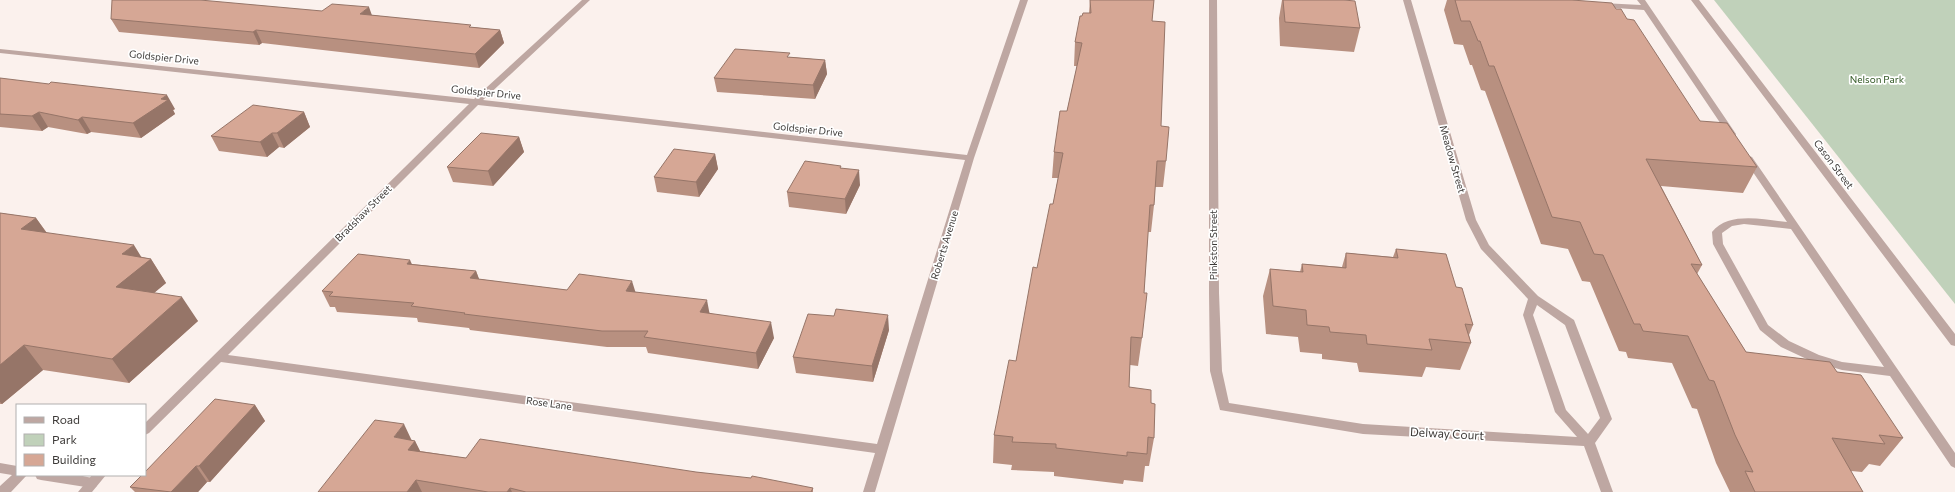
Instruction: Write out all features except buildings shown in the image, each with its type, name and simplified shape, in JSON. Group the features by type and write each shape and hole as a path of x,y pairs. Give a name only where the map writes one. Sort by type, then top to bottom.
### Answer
{"street":[{"name":"Bradshaw Street","path":"146,429 476,102 586,0"},
{"name":"Roberts Avenue","path":"870,492 881,449 970,158 1024,0"},
{"name":"Pinkston Street","path":"1213,0 1214,293 1217,378 1224,407 1306,421"},
{"name":"Meadow Street","path":"1407,0 1471,220 1485,247 1534,298 1570,324 1573,331 1606,419 1589,442"},
{"name":"Cason Street","path":"1695,0 1955,342"},
{"path":"1591,4 1643,4 1955,463"},
{"name":"Goldspier Drive","path":"0,51 476,102 970,158"},
{"path":"1794,226 1744,221 1729,224 1717,232 1718,244 1764,327 1785,344 1815,358 1842,366 1893,372"},
{"path":"1534,298 1528,316 1561,412 1589,442 1607,492"},
{"name":"Rose Lane","path":"217,357 881,449"},
{"name":"Delway Court","path":"1306,421 1364,429 1589,442"},
{"path":"0,468 16,471"},
{"path":"2,492 20,476"},
{"path":"47,476 92,483"}],"green space":[{"name":"Nelson Park","path":"1714,0 1955,0 1955,304"}]}
